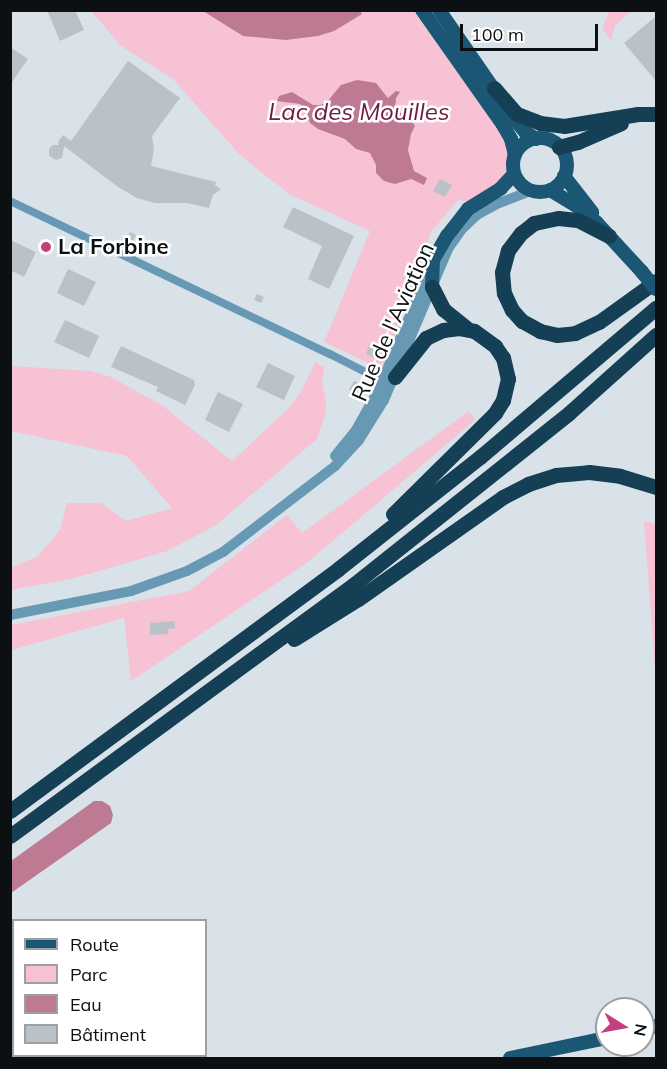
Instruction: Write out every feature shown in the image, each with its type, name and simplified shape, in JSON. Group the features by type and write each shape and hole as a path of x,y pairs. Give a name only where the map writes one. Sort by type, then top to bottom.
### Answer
{"highway":[{"path":"494,88 517,114 540,123 564,126 638,114 657,115"},
{"path":"559,147 578,142 633,119 657,115"},
{"path":"609,236 588,224 568,219 551,219 528,227 511,244 503,264 503,286 512,310 522,321 540,331 569,334 599,322 657,281"},
{"path":"338,569 479,430 503,400 508,379 503,358 491,342 443,309 432,287"},
{"path":"10,811 338,569 480,457 657,308"},
{"path":"389,378 431,335 450,328 469,329"},
{"path":"10,836 249,663 491,476 569,413 657,334"},
{"path":"249,663 317,626 503,497 528,484 556,475 589,472 620,476 657,487"}],"main road":[{"path":"422,10 511,139 515,155 514,174 518,181 531,191 550,190 576,206 609,236 657,289"},
{"path":"439,10 513,117 525,132 536,139"},
{"path":"515,155 524,144 536,139 544,139 559,147 566,160 564,176 550,190"},
{"name":"Rue de l'Aviation","path":"433,260 447,236 468,209 501,188 514,174"},
{"path":"564,176 609,236"},
{"path":"432,287 433,260"},
{"path":"510,1059 595,1041"}],"street":[{"name":"Rue de l'Aviation","path":"306,488 356,430 389,378 448,249 462,229 477,215 499,203 531,191"},
{"path":"10,201 389,378"},
{"name":"Rue de l'Aviation","path":"10,615 131,591 187,572 223,552 335,466 359,440 384,400 389,378 433,260"}],"green space":[{"path":"91,11 413,11 500,130 508,150 507,170 497,185 471,202 458,200 431,232 385,363 377,367 324,342 370,231 291,195 262,173 238,153 173,79 121,46"},
{"path":"609,11 631,11 615,26 611,40 602,29"},
{"path":"315,362 324,367 322,382 326,402 326,413 317,439 215,526 167,551 75,578 11,590 11,567 37,557 60,530 67,503 101,503 126,521 172,508 127,456 11,431 11,366 91,371 111,377 163,406 232,461 288,409 300,393"},
{"path":"469,411 475,420 308,562 131,681 124,618 11,650 11,625 189,591 287,515 302,533"},
{"path":"644,521 656,524 656,681"}],"water":[{"path":"203,11 360,11 362,14 334,31 318,36 286,40 243,36"},
{"name":"Lac des Mouilles","path":"357,80 376,83 388,98 396,91 400,92 396,98 395,110 408,116 415,126 408,150 414,171 427,178 424,185 411,179 395,184 384,181 376,173 376,165 370,153 356,149 345,139 318,129 310,123 305,108 300,104 277,101 279,96 292,92 313,105 320,105 326,103 341,85"},
{"path":"94,801 102,801 110,806 113,815 111,823 11,893 11,861"}],"building":[{"path":"47,10 75,10 84,30 60,41"},
{"path":"656,16 656,81 624,43"},
{"path":"10,47 28,59 10,85"},
{"path":"128,61 180,98 152,136 154,149 151,166 216,182 215,185 221,189 213,195 209,208 187,203 155,203 137,198 118,187 64,146 62,158 56,160 49,156 49,149 53,145 59,145 58,142 63,135 71,141"},
{"path":"440,179 452,185 445,197 433,191"},
{"path":"293,207 354,236 329,289 308,279 322,246 283,227"},
{"path":"130,232 136,235 133,241 127,238"},
{"path":"10,240 36,252 24,277 10,270"},
{"path":"68,269 96,282 84,306 57,293"},
{"path":"257,294 264,297 261,303 254,300"},
{"path":"65,320 99,336 89,358 54,342"},
{"path":"370,344 380,348 375,358 366,354"},
{"path":"121,346 194,380 195,385 185,405 156,391 158,387 111,367"},
{"path":"268,363 295,376 284,400 256,387"},
{"path":"354,381 361,384 357,394 349,390"},
{"path":"218,392 243,404 229,432 205,420"},
{"path":"174,621 175,628 168,629 168,634 150,635 150,623"}],"place":[{"name":"La Forbine","path":"46,247"}]}
